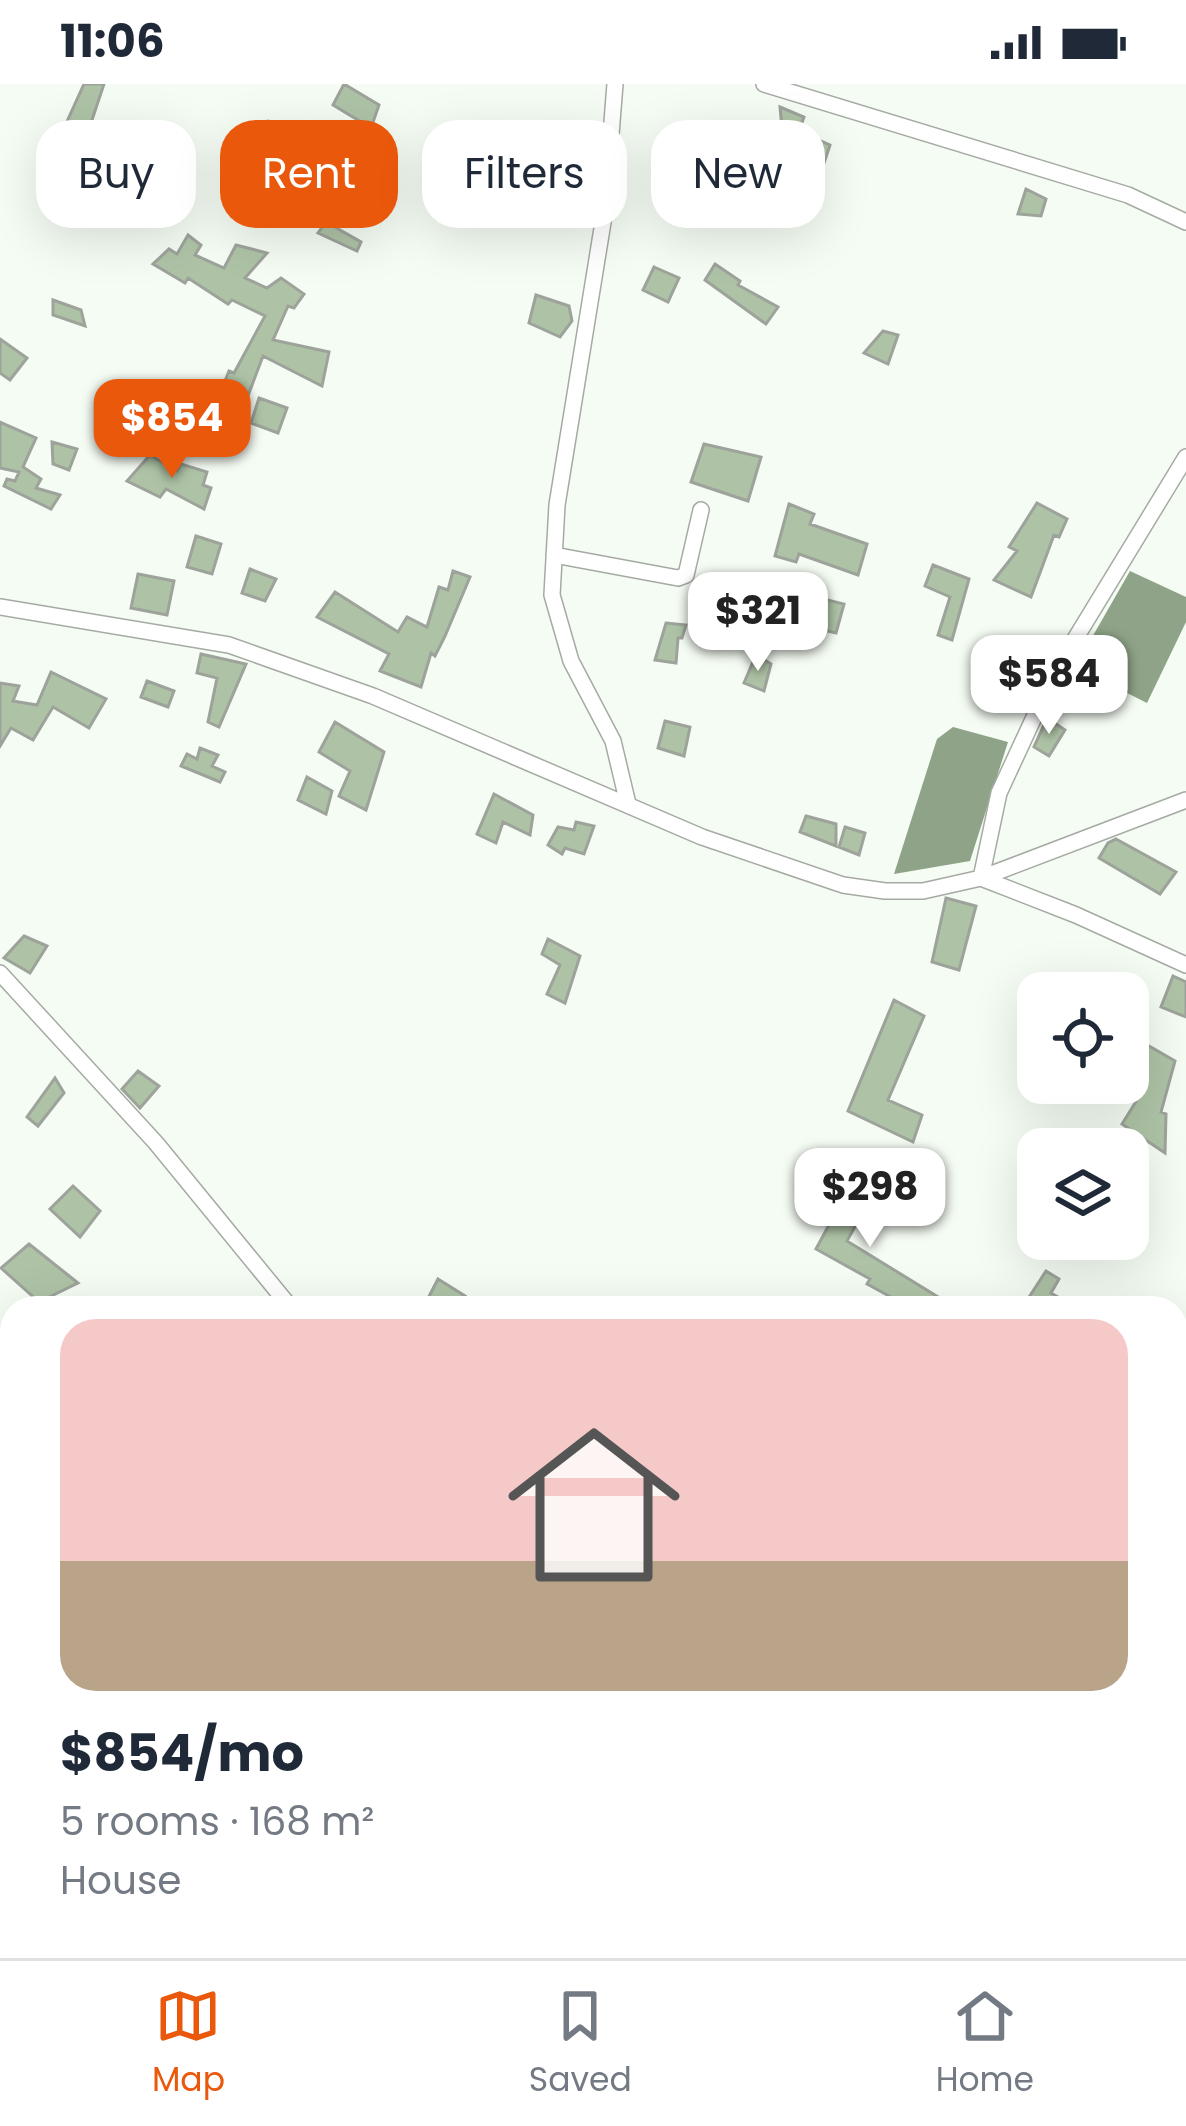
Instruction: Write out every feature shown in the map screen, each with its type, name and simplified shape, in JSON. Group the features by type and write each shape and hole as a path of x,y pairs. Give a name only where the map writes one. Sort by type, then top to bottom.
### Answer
{"street":[{"path":"615,84 605,210 556,505 552,596 583,686 613,741 628,804"},
{"path":"764,84 1128,195 1186,221"},
{"path":"980,878 999,793 1054,672 1186,457"},
{"path":"554,555 678,578 686,575 701,510"},
{"path":"0,607 229,645 373,695 703,837 843,885 885,892 923,891 980,878 1186,800"},
{"path":"980,878 1186,965"},
{"path":"0,973 156,1143 281,1296"}],"shaded area":[{"path":"1130,571 1186,597 1186,622 1147,703 1075,667"},
{"path":"953,727 1008,742 970,861 894,874 937,739"}],"building":[{"path":"84,84 104,84 92,120 68,120"},
{"path":"344,84 379,105 374,120 358,120 333,105"},
{"path":"780,107 804,117 803,120 781,120"},
{"path":"1026,189 1046,199 1041,216 1018,214"},
{"path":"322,228 336,228 361,242 357,251 318,233"},
{"path":"188,235 201,245 195,255 224,268 236,245 267,253 245,278 267,288 281,278 304,294 294,308 288,306 273,340 329,352 322,386 263,356 246,401 221,391 265,316 232,300 228,304 188,278 185,283 153,264 169,249 177,254"},
{"path":"715,264 740,281 738,285 778,307 766,324 705,280"},
{"path":"654,267 679,278 668,302 643,290"},
{"path":"536,295 569,306 572,321 560,337 529,323"},
{"path":"53,300 81,310 85,326 53,315"},
{"path":"883,331 898,335 888,364 864,353"},
{"path":"0,339 27,358 10,380 0,373"},
{"path":"259,398 287,408 278,433 251,423"},
{"path":"0,422 36,438 23,467 41,479 36,488 60,495 51,509 4,486 7,479 15,481 19,472 0,468"},
{"path":"52,442 77,449 69,470 53,464"},
{"path":"704,444 761,457 748,501 691,482"},
{"path":"150,455 177,471 181,464 207,472 203,485 211,488 204,509 166,489 160,497 127,481"},
{"path":"1037,503 1067,519 1059,537 1054,535 1031,597 994,580 1017,551 1009,547"},
{"path":"789,504 814,514 810,524 867,544 858,575 799,554 796,562 775,556"},
{"path":"196,536 221,544 212,574 187,567"},
{"path":"933,565 969,579 952,640 938,635 950,597 925,586"},
{"path":"250,569 276,579 265,601 242,593"},
{"path":"453,571 470,577 435,656 431,653 421,687 380,671 389,654 317,617 335,592 398,632 407,617 427,627 439,587 448,590"},
{"path":"138,574 174,581 167,615 131,608"},
{"path":"771,586 844,604 836,633 789,622 784,639 759,630 763,615 747,608 754,588 768,598"},
{"path":"666,623 686,625 678,638 676,663 655,660"},
{"path":"1012,637 1043,653 1037,670 1006,652"},
{"path":"201,654 246,664 219,727 208,722 217,678 197,673"},
{"path":"756,655 771,664 764,691 744,683"},
{"path":"51,672 106,699 89,728 53,707 33,740 11,728 0,746 0,683 19,686 13,701 37,705"},
{"path":"147,681 174,691 168,707 141,697"},
{"path":"1047,718 1065,730 1049,756 1034,747"},
{"path":"665,721 690,727 684,756 658,748"},
{"path":"335,722 384,752 366,810 339,796 350,771 319,752"},
{"path":"200,748 218,755 212,766 225,772 220,782 181,766 187,754 197,759"},
{"path":"307,777 332,791 326,814 298,800"},
{"path":"494,794 533,815 530,835 503,822 496,843 477,834"},
{"path":"806,816 836,824 836,846 800,832"},
{"path":"576,822 594,826 584,854 565,848 562,854 548,845 558,827 574,830"},
{"path":"845,827 865,833 859,855 839,847"},
{"path":"1116,839 1176,872 1160,894 1099,858"},
{"path":"946,898 976,906 959,970 932,962"},
{"path":"24,936 47,946 30,973 4,958"},
{"path":"548,939 580,956 565,1003 547,994 560,965 542,954"},
{"path":"1173,976 1186,982 1186,1017 1161,1007"},
{"path":"894,1000 924,1016 888,1100 922,1115 913,1142 848,1111"},
{"path":"1149,1046 1175,1061 1161,1112 1166,1114 1165,1153 1149,1142 1149,1128 1122,1124 1134,1104 1149,1104"},
{"path":"138,1071 159,1086 140,1108 122,1089"},
{"path":"55,1078 64,1093 38,1126 27,1117"},
{"path":"858,1171 882,1178 847,1241 936,1296 889,1296 867,1284 870,1279 816,1249"},
{"path":"73,1186 100,1211 80,1237 50,1209"},
{"path":"29,1244 78,1283 51,1296 32,1296 1,1268"},
{"path":"1046,1271 1059,1279 1051,1293 1056,1296 1030,1296"},
{"path":"438,1279 465,1296 429,1296"}]}
